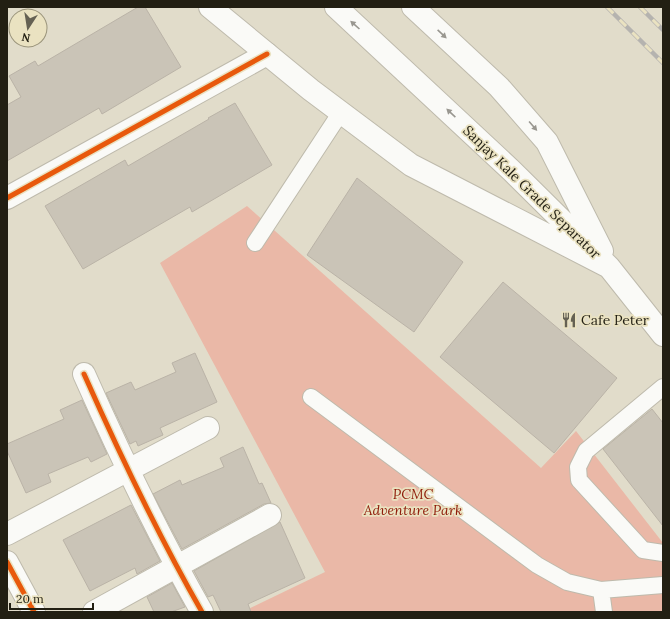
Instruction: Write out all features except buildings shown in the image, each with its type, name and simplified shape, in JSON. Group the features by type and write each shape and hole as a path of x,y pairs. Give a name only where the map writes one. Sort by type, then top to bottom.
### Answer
{"main road":[{"path":"210,7 267,54 411,165 610,267 663,335"},
{"name":"Sanjay Kale Grade Separator","path":"336,7 512,171 610,267"},
{"name":"Sanjay Kale Grade Separator","path":"413,7 499,87 547,142 610,267"},
{"path":"7,198 267,54"},
{"path":"84,374 127,470 176,567 202,612"},
{"path":"7,534 208,428"},
{"path":"94,612 270,515"},
{"path":"7,562 34,612"}],"lane":[{"path":"255,243 341,112"},
{"path":"663,387 586,451 578,467 580,480 643,550 663,553"},
{"path":"311,397 538,565 567,582 601,590 663,585"},
{"path":"601,590 604,612"}],"green space":[{"name":"PCMC Adventure Park","path":"247,206 541,468 576,431 663,543 663,612 242,612 325,572 160,263"}],"railway":[{"path":"607,7 663,63"},
{"path":"640,7 663,30"}],"cycle path":[{"path":"7,198 267,54"},
{"path":"84,374 111,435 140,494 170,554 202,612"},
{"path":"7,562 34,612"}],"place":[{"name":"Cafe Peter","path":"569,320"}]}
